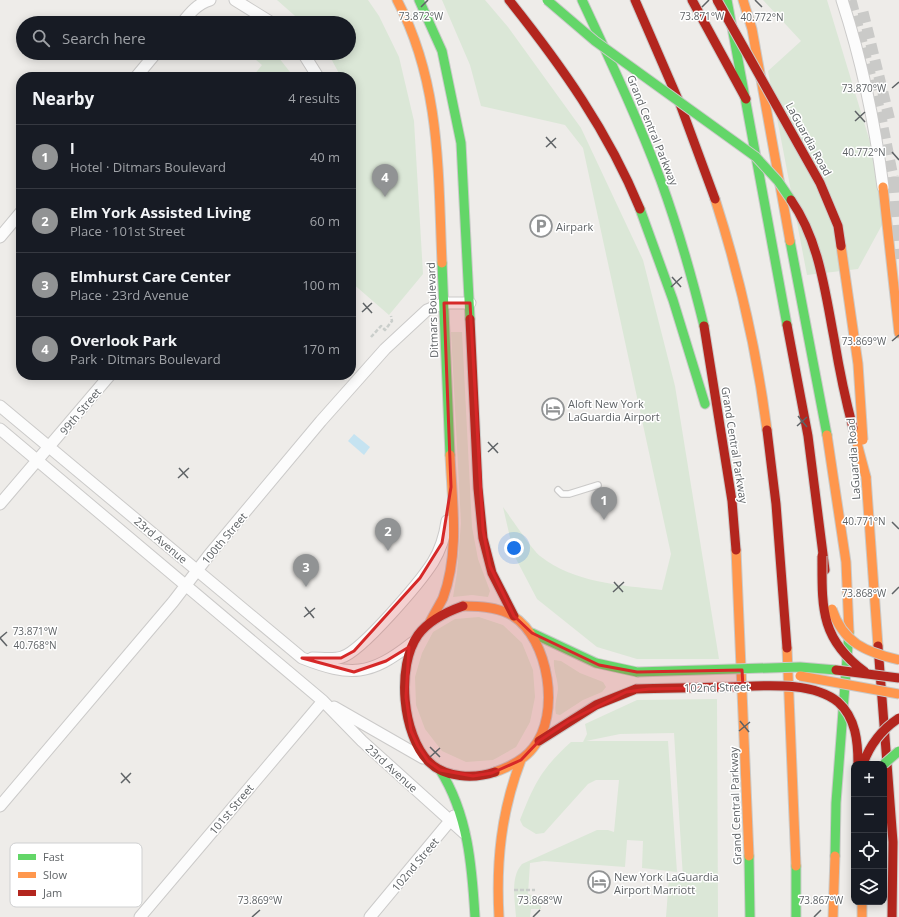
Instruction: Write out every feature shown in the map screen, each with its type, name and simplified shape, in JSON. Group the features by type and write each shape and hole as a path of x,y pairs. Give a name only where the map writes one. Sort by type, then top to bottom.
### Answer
{"main road":[{"name":"Ditmars Boulevard","path":"397,0 402,8 417,45 430,93 437,152 451,487 454,514 453,539 443,597 430,622"},
{"path":"419,0 442,51 461,143 478,488 483,530 490,566 503,598 514,616 532,634 541,649 548,684 546,717 539,741 521,760 512,783 500,832 496,876 499,917"},
{"path":"509,0 578,91 604,134 628,183 649,234 681,326 732,501"},
{"path":"547,0 595,41 756,157 769,169 792,199 809,231 819,262 839,370 866,477"},
{"name":"Grand Central Parkway","path":"582,0 602,40 645,138 692,277 704,327 732,501 739,592 750,917"},
{"path":"635,0 677,94 712,193 739,285 761,386 769,437 782,565 794,790 796,917"},
{"path":"692,0 746,99"},
{"name":"LaGuardia Road","path":"718,0 820,183 838,226 858,364 894,842 892,917"},
{"path":"727,0 803,408 822,556 833,612 839,628 850,641 864,650 899,660"},
{"path":"743,0 752,29 772,148 820,398 835,482 846,562 849,619 836,803 833,917"},
{"path":"883,187 899,333"},
{"path":"822,556 822,598 826,624 838,649 851,662 868,674"},
{"path":"475,917 470,860 460,810 449,780 428,760 411,731 407,715 405,674 407,657 414,641 430,622 448,611 463,606 480,606 496,608 514,616"},
{"name":"102nd Street","path":"532,634 588,661 612,668 637,672 759,670"},
{"path":"759,670 786,667 815,667 899,678"},
{"path":"759,670 899,694"},
{"name":"102nd Street","path":"539,741 596,705 636,689 796,686 822,692 841,706 852,721 857,737 858,761"},
{"path":"864,761 870,747 878,735 899,718"},
{"path":"887,761 899,751"},
{"path":"440,770 456,775 473,776 492,773 521,760"},
{"path":"894,842 899,911"},
{"path":"862,905 862,917"}],"street":[{"path":"189,16 198,6 210,0"},
{"path":"235,0 241,2 262,16"},
{"path":"842,0 870,106 883,187"},
{"path":"140,72 150,60"},
{"path":"307,60 315,72"},
{"path":"0,237 16,218"},
{"name":"100th Street","path":"0,806 185,586 321,421 385,349 427,310 444,303 470,303"},
{"name":"99th Street","path":"38,460 106,380"},
{"name":"23rd Avenue","path":"0,406 302,658 339,670 354,672 386,661 414,641"},
{"name":"23rd Avenue","path":"0,429 185,586 323,700 362,741 464,833"},
{"path":"0,504 38,460"},
{"path":"302,658 341,658 354,651 367,640 433,561 445,534 451,487"},
{"name":"23rd Avenue","path":"323,700 428,760"},
{"name":"101st Street","path":"140,917 323,700"},
{"name":"102nd Street","path":"370,917 460,810"}],"lane":[{"path":"558,490 562,494 569,494 598,485"}],"path":[{"path":"371,338 380,326 385,330 392,321 391,316"},
{"path":"514,890 535,890"}],"highlighted area":[{"path":"444,303 470,303 483,530 490,566 514,616 532,633 599,665 637,672 742,670 743,687 649,689 626,692 569,721 539,741 521,760 492,773 473,776 440,770 428,761 418,746 411,731 406,697 409,647 386,661 354,672 302,658 341,658 354,651 420,578 442,543 451,487"}],"green space":[{"path":"277,0 368,0 379,16 399,57 414,121 423,274 389,315 356,286 356,72 338,72 332,60 356,60 356,16 295,16"},
{"path":"442,0 485,0 508,27 581,128 643,260 675,386 719,659 637,659 597,647 537,599 514,555 503,507 526,540 540,556 553,565 582,577 614,584 662,590 671,554 583,148 565,125 481,106 470,65"},
{"path":"763,0 827,0 873,152 883,223 858,269 807,275 768,71 801,41"},
{"path":"256,60 281,60 290,72 256,72 262,65"},
{"path":"451,332 462,332 472,527 478,559 490,591 488,597 472,595 453,597 457,573 461,523"},
{"path":"479,617 503,625 522,643 533,670 535,697 530,722 516,747 493,760 466,762 442,751 425,729 416,705 415,677 422,653 433,632 455,619"},
{"path":"554,660 561,661 580,673 603,682 606,687 602,692 583,700 560,715 556,714 555,705 558,689"},
{"path":"717,699 718,917 666,917 669,878 683,878 674,733 620,734 586,741 668,741 677,872 642,868 643,841 627,840 625,867 544,861 530,863 528,894 541,899 541,909 531,909 530,917 516,917 514,889 516,875 522,864 597,830 608,830 614,832 619,780 596,780 588,784 544,833 536,834 523,826 520,820 535,786 553,760 571,742 583,742 587,734 585,724 637,700"}],"water":[{"path":"354,434 370,447 364,455 348,441"}],"tunnel":[{"path":"851,0 880,112 893,177"},
{"path":"863,12 890,121"},
{"path":"893,177 899,259"}],"traffic: fast":[{"path":"419,0 442,51 461,143 470,319"},
{"path":"547,0 595,41 756,157 778,181 791,200"},
{"path":"582,0 633,112 661,181 695,289 704,326"},
{"path":"727,0 787,325"},
{"path":"640,209 673,300 705,404"},
{"path":"790,241 827,435"},
{"path":"442,263 450,455"},
{"path":"835,856 836,803 849,632"},
{"path":"532,633 596,663 637,672"},
{"path":"637,672 800,667 836,670"},
{"path":"887,761 899,751"},
{"path":"440,770 457,804 463,822 470,860 475,917"},
{"path":"749,856 750,917"},
{"path":"796,866 796,917"}],"traffic: slow":[{"path":"397,0 411,31 422,63 430,96 438,162 442,263"},
{"path":"743,0 752,29 790,241"},
{"path":"883,187 899,333"},
{"path":"715,199 732,256 746,313 758,372 767,430"},
{"path":"841,246 858,364 863,440"},
{"path":"853,428 866,477"},
{"path":"827,435 846,562 849,632"},
{"path":"430,622 443,598 452,563 454,527 450,455"},
{"path":"866,477 878,646"},
{"path":"736,550 749,856"},
{"path":"463,606 496,609 513,616 525,627 535,642 543,659 547,678 547,717 542,734 533,748 521,760 495,772"},
{"path":"832,609 842,630 849,638 866,649 899,660"},
{"path":"787,648 796,866"},
{"path":"800,676 899,694"},
{"path":"499,917 498,877 501,837 504,818 514,779 521,760"},
{"path":"833,917 835,856"},
{"path":"862,905 862,917"}],"traffic: jam":[{"path":"509,0 547,49 582,100 613,153 640,209"},
{"path":"635,0 680,104 715,199"},
{"path":"692,0 746,99"},
{"path":"717,0 820,183 838,226 841,246"},
{"path":"791,200 801,215 815,249 820,266 842,383 853,428"},
{"path":"470,319 478,488 483,538 492,573 514,616"},
{"path":"787,325 808,436 825,570"},
{"path":"704,326 732,501 736,550"},
{"path":"767,430 776,504 787,648"},
{"path":"822,556 822,591 824,607 832,635 839,647 850,660 865,672"},
{"path":"463,606 444,614 427,625 418,635 411,648 405,682 405,700 408,718 413,735 420,750 429,762 436,767 443,771 460,776 478,776 495,772"},
{"path":"878,646 893,842 892,917"},
{"path":"836,670 899,678"},
{"path":"636,689 782,686 813,690 838,702 849,715 855,731 858,761"},
{"path":"539,741 596,705 636,689"},
{"path":"864,761 877,738 887,727 899,718"}],"place":[{"name":"Overlook Park","path":"385,197"},
{"name":"Airpark","path":"541,226"},
{"name":"Aloft New York LaGuardia Airport","path":"553,409"},
{"name":"l","path":"604,520"},
{"name":"Elm York Assisted Living","path":"388,551"},
{"name":"Elmhurst Care Center","path":"306,587"},
{"name":"New York LaGuardia Airport Marriott","path":"599,882"}]}
